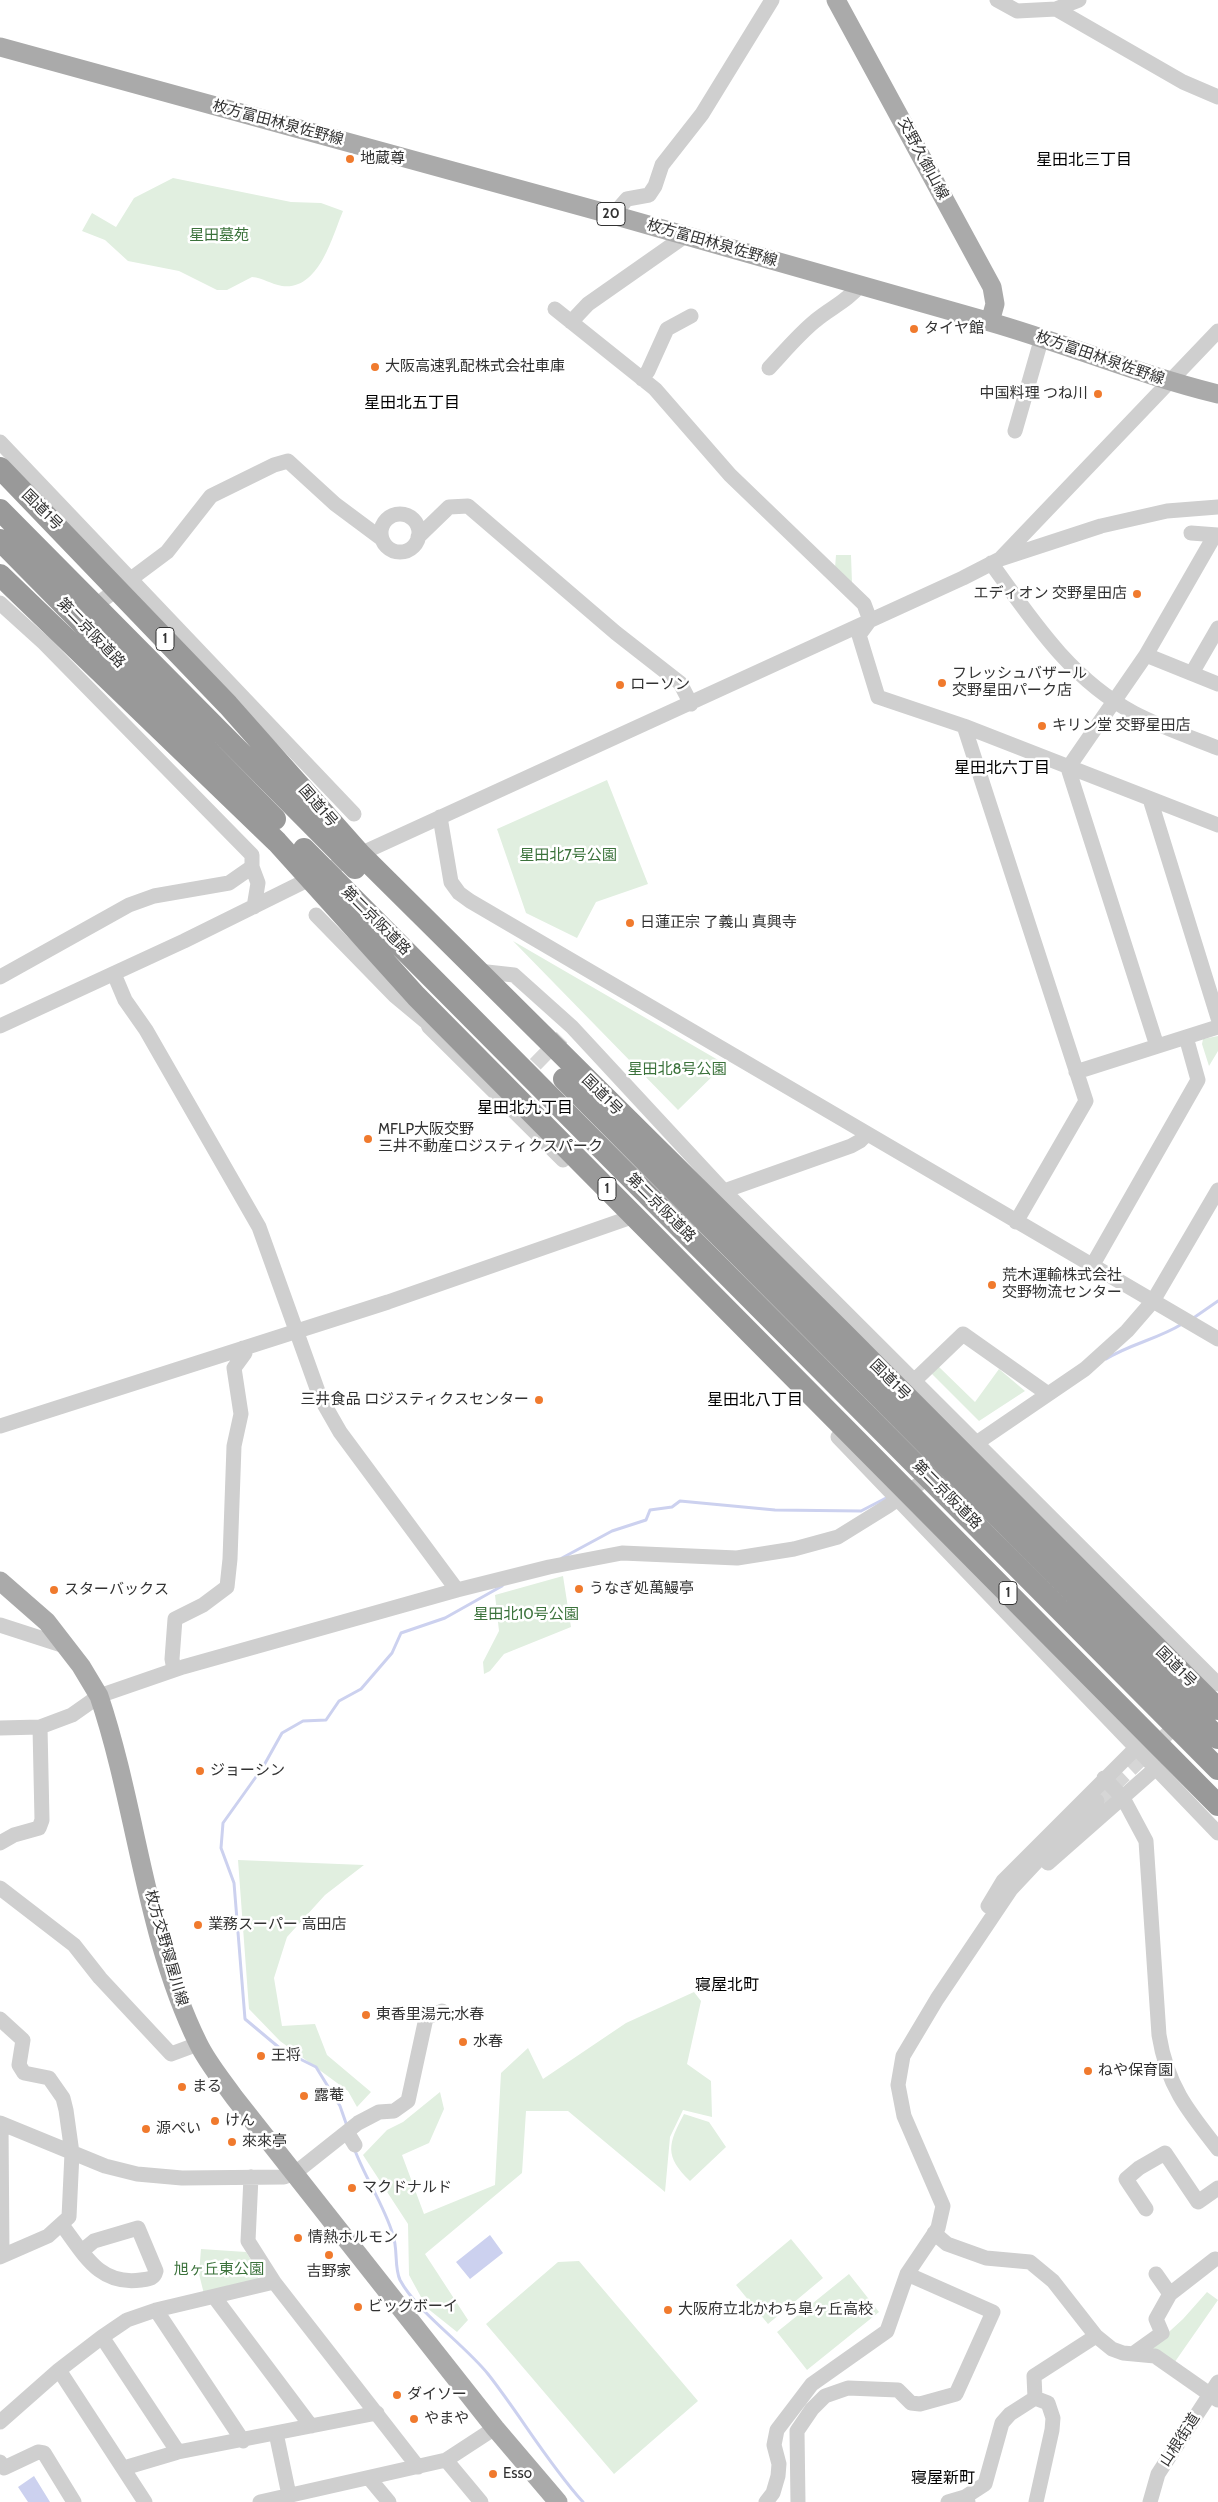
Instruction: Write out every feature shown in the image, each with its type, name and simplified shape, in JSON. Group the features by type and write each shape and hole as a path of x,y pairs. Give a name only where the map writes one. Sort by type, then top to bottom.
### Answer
{"highway":[{"name":"国道1号","path":"0,468 228,705 326,814 465,982 905,1383 1034,1525 1218,1709"},
{"path":"0,485 397,886 465,982"},
{"name":"第二京阪道路","path":"0,510 465,982 1166,1701 1218,1769"},
{"name":"第二京阪道路","path":"0,540 465,982"},
{"name":"1","path":"0,575 277,842 311,877 416,996 1218,1805"},
{"path":"0,591 191,777 318,890 465,982"},
{"path":"1166,1701 1218,1730"},
{"path":"1166,1701 1218,1778"},
{"name":"第二京阪道路","path":"1166,1701 1218,1738"}],"main road":[{"name":"交野久御山線","path":"836,0 992,287 995,304 990,322"},
{"name":"枚方富田林泉佐野線","path":"0,47 613,215 990,322 1042,337 1168,382 1218,394"},
{"name":"枚方交野寝屋川線","path":"0,1582 47,1622 82,1666 99,1696 164,1952 179,1999 198,2044 234,2097 494,2428 558,2502"}],"street":[{"path":"613,215 627,199 649,195 655,186 662,165 702,114 772,0"},
{"path":"997,0 1016,11 1056,9 1079,0"},
{"path":"1056,9 1183,82 1218,97"},
{"path":"571,322 588,304 685,236"},
{"path":"769,368 813,322 851,297 860,285"},
{"path":"555,309 663,398 730,475 864,604 870,620"},
{"path":"642,379 648,372 668,329 691,316"},
{"path":"996,561 1218,332"},
{"path":"1015,431 1042,337"},
{"path":"0,442 129,580 354,814"},
{"path":"44,642 167,552 211,496 274,465 288,461 335,504 382,539 389,549 401,552 412,548 418,537 449,507 468,506 616,633 680,683 691,704"},
{"path":"0,1026 114,974 360,854 691,704 996,561 1101,526 1167,511 1218,507"},
{"path":"382,539 382,526 385,521 390,517 402,514 413,520 417,525 418,537"},
{"path":"1068,768 1146,655 1217,535 1191,533"},
{"path":"996,561 1059,655 1081,677 1133,712 1218,748"},
{"path":"0,603 44,642 252,855 252,867 258,883 254,907"},
{"path":"870,620 859,635 878,697 964,726 1218,825"},
{"path":"1192,673 1218,628"},
{"path":"1146,655 1218,684"},
{"path":"226,679 228,705"},
{"path":"964,726 1086,1101 1016,1222"},
{"path":"1068,768 1158,1046"},
{"path":"1150,799 1218,1018"},
{"path":"440,817 451,882 464,897 1218,1339"},
{"path":"0,977 129,905 154,896 228,883 252,867"},
{"path":"316,915 395,996 425,1021 500,1100 626,1219 1218,1833"},
{"path":"114,974 125,1000 156,1047 259,1227 320,1397 340,1432 457,1590"},
{"path":"465,982 514,975 572,1026 724,1190 897,1362 905,1383 977,1442 1108,1575 1215,1676"},
{"path":"416,996 425,1021"},
{"path":"1076,1072 1218,1027"},
{"path":"1092,1266 1198,1080 1186,1037"},
{"path":"724,1190 851,1146 860,1142 867,1134"},
{"path":"0,1728 40,1727 72,1715 99,1696 174,1670 457,1590 549,1567 622,1553 738,1558 794,1550 838,1537 898,1499 1110,1349 1153,1301 1218,1190"},
{"path":"0,1426 388,1302 626,1219"},
{"path":"905,1383 963,1334 1048,1394"},
{"path":"174,1670 172,1660 175,1619 203,1605 227,1587 230,1559 234,1446 241,1414 234,1368 245,1354 244,1348"},
{"path":"1034,1525 1079,1564 1108,1575"},
{"path":"0,1625 65,1646"},
{"path":"0,1842 39,1828 42,1820 40,1727"},
{"path":"937,1999 958,1953 1003,1881 1136,1747"},
{"path":"937,1999 974,1959 1018,1892 1079,1834 1156,1768"},
{"path":"1104,1778 1122,1798 1146,1841 1159,2035 1163,2058 1168,2074 1185,2107 1218,2149"},
{"path":"766,2502 773,2493 778,2476 779,2464 774,2445 777,2430 812,2384 887,2332 907,2274 938,2228 943,2206 904,2116 898,2085 902,2056 937,1999 1011,1889 1071,1825 1097,1801"},
{"path":"0,1888 74,1945 100,1978 171,2054 198,2044"},
{"path":"0,2020 23,2040 19,2065 24,2073 49,2078 63,2098 72,2153 71,2210 69,2217 48,2236 1,2256 0,2124 72,2153 105,2166 144,2175 182,2178 284,2177 295,2173 358,2123 379,2112 394,2111 408,2101 426,2018 442,2011"},
{"path":"347,2132 355,2145"},
{"path":"1146,2209 1126,2179 1139,2168 1164,2153 1198,2202 1218,2188"},
{"path":"251,2177 248,2241 274,2282 418,2467"},
{"path":"62,2225 97,2271 102,2274 131,2282 150,2279 155,2276 156,2271 138,2228 94,2241 82,2251"},
{"path":"934,2233 947,2244 986,2258 1030,2262 1053,2281 1096,2336 1112,2349 1155,2356 1215,2392"},
{"path":"1134,2354 1162,2333 1156,2319 1170,2294 1215,2259"},
{"path":"798,2502 797,2431 825,2396 848,2388 898,2390 911,2403 920,2404 956,2394 993,2312 907,2274"},
{"path":"1156,2274 1170,2294"},
{"path":"0,2422 59,2370 128,2320 156,2310 215,2298 274,2282"},
{"path":"215,2298 311,2426"},
{"path":"156,2310 243,2440"},
{"path":"1035,2398 1034,2376 1096,2336"},
{"path":"102,2337 178,2452"},
{"path":"59,2370 145,2502"},
{"name":"山根街道","path":"1150,2502 1158,2474 1215,2392"},
{"path":"948,2502 967,2500 985,2484 1002,2423 1010,2414 1035,2398 1048,2402 1053,2418 1036,2502"},
{"path":"124,2468 178,2452 377,2412"},
{"path":"260,2502 446,2460 494,2428"},
{"path":"276,2433 289,2495"},
{"path":"0,2462 4,2468 38,2452 44,2453 74,2502"},
{"path":"446,2460 481,2502"},
{"path":"369,2478 389,2502"}],"green space":[{"name":"星田墓苑","path":"173,178 291,202 321,203 343,211 329,247 315,271 306,280 295,285 282,286 252,277 227,290 217,290 179,271 128,261 105,240 82,231 92,213 116,227 134,198"},
{"path":"836,555 851,555 852,583 835,568"},
{"name":"星田北7号公園","path":"607,780 648,884 596,902 577,938 526,913 497,829"},
{"name":"星田北8号公園","path":"513,941 725,1064 678,1110"},
{"path":"1218,1036 1218,1051 1209,1066 1202,1044 1203,1039"},
{"path":"938,1366 975,1402 999,1369 1025,1391 979,1421 930,1372"},
{"name":"星田北10号公園","path":"563,1576 571,1627 504,1654 490,1671 484,1674 483,1662 499,1631 495,1595"},
{"path":"238,1860 364,1865 325,1895 287,1937 274,1978 282,2026 315,2024 327,2055 371,2092 357,2107 348,2091 280,2041 249,2009"},
{"path":"694,1992 701,2001 687,2064 711,2081 712,2117 683,2110 670,2137 665,2192 568,2111 526,2111 522,2173 425,2254 468,2320 457,2332 427,2308 409,2275 408,2224 363,2155 387,2130 403,2122 440,2092 444,2109 429,2143 402,2155 424,2214 495,2185 501,2073 528,2048 543,2079 626,2023"},
{"path":"684,2114 709,2122 726,2147 690,2181 676,2164 672,2157 671,2149"},
{"path":"791,2239 823,2278 768,2324 736,2285"},
{"name":"旭ヶ丘東公園","path":"201,2249 246,2252 258,2271 258,2283 204,2294 199,2274"},
{"path":"579,2261 698,2401 614,2474 486,2324 558,2262"},
{"path":"849,2274 879,2312 807,2370 777,2332"},
{"path":"1207,2292 1218,2300 1172,2366 1147,2352 1183,2319"}],"water":[{"path":"490,2235 503,2253 470,2279 456,2262"},
{"path":"34,2476 50,2502 28,2502 18,2487"}],"waterway":[{"path":"1192,1319 1218,1301"},
{"path":"1106,1359 1182,1324"},
{"path":"562,1558 612,1531 646,1520 650,1510 672,1507 680,1501 775,1510 861,1511 888,1497"},
{"path":"347,2126 340,2106 316,2067 282,2050 245,2019 234,1883 221,1848 223,1823 263,1767 282,1733 303,1721 326,1720 339,1701 361,1689 392,1653 401,1633 445,1618 502,1586"},
{"path":"354,2148 389,2224 394,2240 400,2280 429,2316 467,2351 488,2374 558,2471 583,2502"}],"tunnel":[{"path":"503,1097 572,1027"},
{"path":"1097,1801 1182,1720"}],"place":[{"name":"地蔵尊","path":"350,159"},
{"name":"タイヤ館","path":"914,329"},
{"name":"大阪高速乳配株式会社車庫","path":"375,367"},
{"name":"中国料理 つね川","path":"1098,394"},
{"name":"エディオン 交野星田店","path":"1137,594"},
{"name":"フレッシュバザール 交野星田パーク店","path":"942,683"},
{"name":"ローソン","path":"620,685"},
{"name":"キリン堂 交野星田店","path":"1042,726"},
{"name":"日蓮正宗 了義山 真興寺","path":"630,923"},
{"name":"MFLP大阪交野 三井不動産ロジスティクスパーク","path":"368,1139"},
{"name":"荒木運輸株式会社 交野物流センター","path":"992,1285"},
{"name":"三井食品 ロジスティクスセンター","path":"539,1400"},
{"name":"うなぎ処萬鰻亭","path":"579,1589"},
{"name":"スターバックス","path":"54,1590"},
{"name":"ジョーシン","path":"200,1771"},
{"name":"業務スーパー 高田店","path":"198,1925"},
{"name":"東香里湯元;水春","path":"366,2015"},
{"name":"水春","path":"463,2042"},
{"name":"王将","path":"261,2056"},
{"name":"ねや保育園","path":"1088,2071"},
{"name":"まる","path":"182,2087"},
{"name":"露菴","path":"304,2096"},
{"name":"けん","path":"215,2121"},
{"name":"源ぺい","path":"146,2129"},
{"name":"來來亭","path":"232,2142"},
{"name":"マクドナルド","path":"352,2188"},
{"name":"情熱ホルモン","path":"298,2238"},
{"name":"吉野家","path":"329,2255"},
{"name":"ビッグボーイ","path":"358,2307"},
{"name":"大阪府立北かわち皐ヶ丘高校","path":"668,2310"},
{"name":"ダイソー","path":"397,2395"},
{"name":"やまや","path":"414,2419"},
{"name":"Esso","path":"493,2474"}],"district":[{"name":"星田北三丁目","path":"1084,160"},
{"name":"星田北五丁目","path":"412,403"},
{"name":"星田北六丁目","path":"1002,768"},
{"name":"星田北九丁目","path":"525,1108"},
{"name":"星田北八丁目","path":"755,1400"},
{"name":"寝屋北町","path":"727,1985"},
{"name":"寝屋新町","path":"943,2478"}]}
